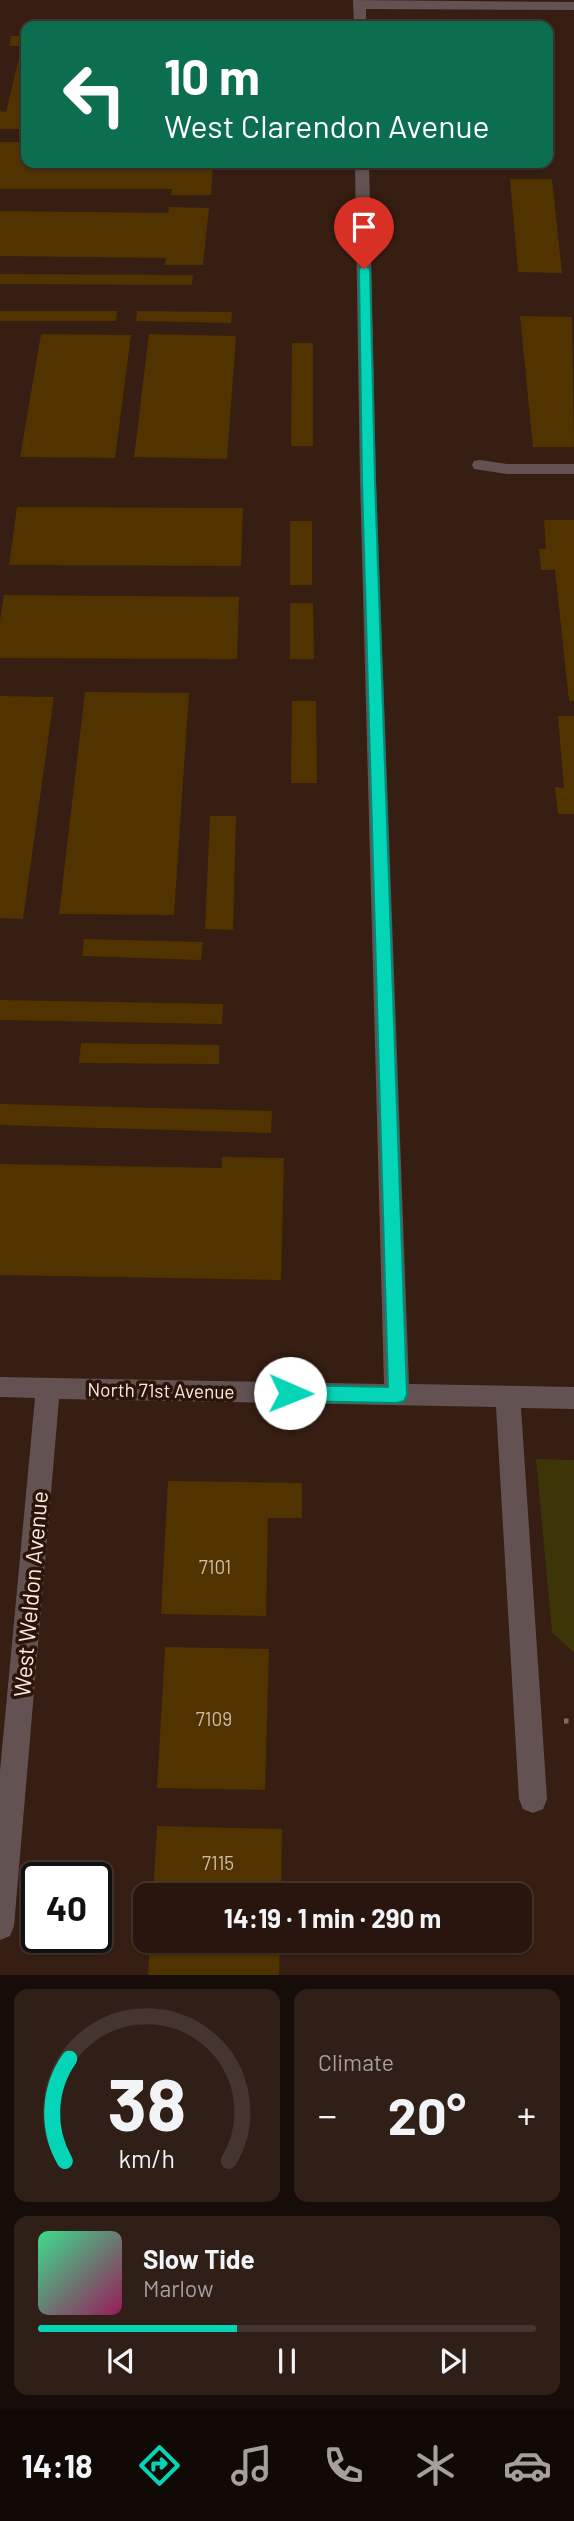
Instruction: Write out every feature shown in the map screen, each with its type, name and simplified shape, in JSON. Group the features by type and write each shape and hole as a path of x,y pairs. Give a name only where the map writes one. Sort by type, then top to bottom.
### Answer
{"street":[{"path":"360,21 359,2 543,3 574,6"},
{"path":"362,168 368,481 397,1395"},
{"path":"480,465 507,469 574,469"},
{"name":"North 71st Avenue","path":"0,1387 574,1398"},
{"name":"West Weldon Avenue","path":"0,1926 48,1388"},
{"path":"508,1397 533,1799"}],"shaded area":[{"path":"536,1459 574,1460 574,1653 552,1632"}],"building":[{"path":"11,36 21,36 21,46 9,46"},
{"path":"21,50 21,129 0,129 0,111 6,112"},
{"path":"0,142 21,142 21,168 213,168 211,195 171,195 172,189 0,189"},
{"path":"510,179 552,179 562,273 518,272"},
{"path":"169,207 209,208 203,265 165,265 166,258 0,256 0,211 168,213"},
{"path":"0,274 193,275 192,285 0,284"},
{"path":"0,311 117,311 116,321 0,321"},
{"path":"137,311 232,312 231,323 136,321"},
{"path":"520,316 572,317 574,447 533,447"},
{"path":"41,334 131,335 115,458 20,457"},
{"path":"149,334 236,336 227,459 134,457"},
{"path":"292,343 313,343 313,446 291,446"},
{"path":"17,507 243,508 241,566 9,565"},
{"path":"544,520 574,520 574,701 569,701 555,570 541,570 539,549 546,549"},
{"path":"290,521 312,521 312,585 290,585"},
{"path":"4,595 239,597 237,659 0,658 0,620"},
{"path":"290,603 313,603 314,659 290,659"},
{"path":"85,692 189,693 174,915 59,914"},
{"path":"0,696 54,697 23,919 0,918"},
{"path":"292,701 316,701 317,783 291,783"},
{"path":"558,716 574,716 574,814 558,814 555,787 564,788"},
{"path":"210,816 236,816 233,930 205,929"},
{"path":"84,939 203,942 201,960 82,956"},
{"path":"0,1000 223,1004 222,1024 0,1020"},
{"path":"81,1043 219,1045 219,1064 79,1063"},
{"path":"0,1104 272,1111 271,1133 0,1125"},
{"path":"222,1157 284,1158 281,1280 0,1275 0,1164 222,1168"},
{"path":"168,1481 302,1483 302,1518 268,1518 266,1616 161,1614"},
{"path":"165,1647 269,1649 265,1790 157,1788"},
{"path":"157,1826 282,1829 281,1883 154,1883"},
{"path":"149,1953 280,1953 279,1975 148,1975"}],"route":[{"path":"290,1393 397,1395 368,481 364,269"}]}
